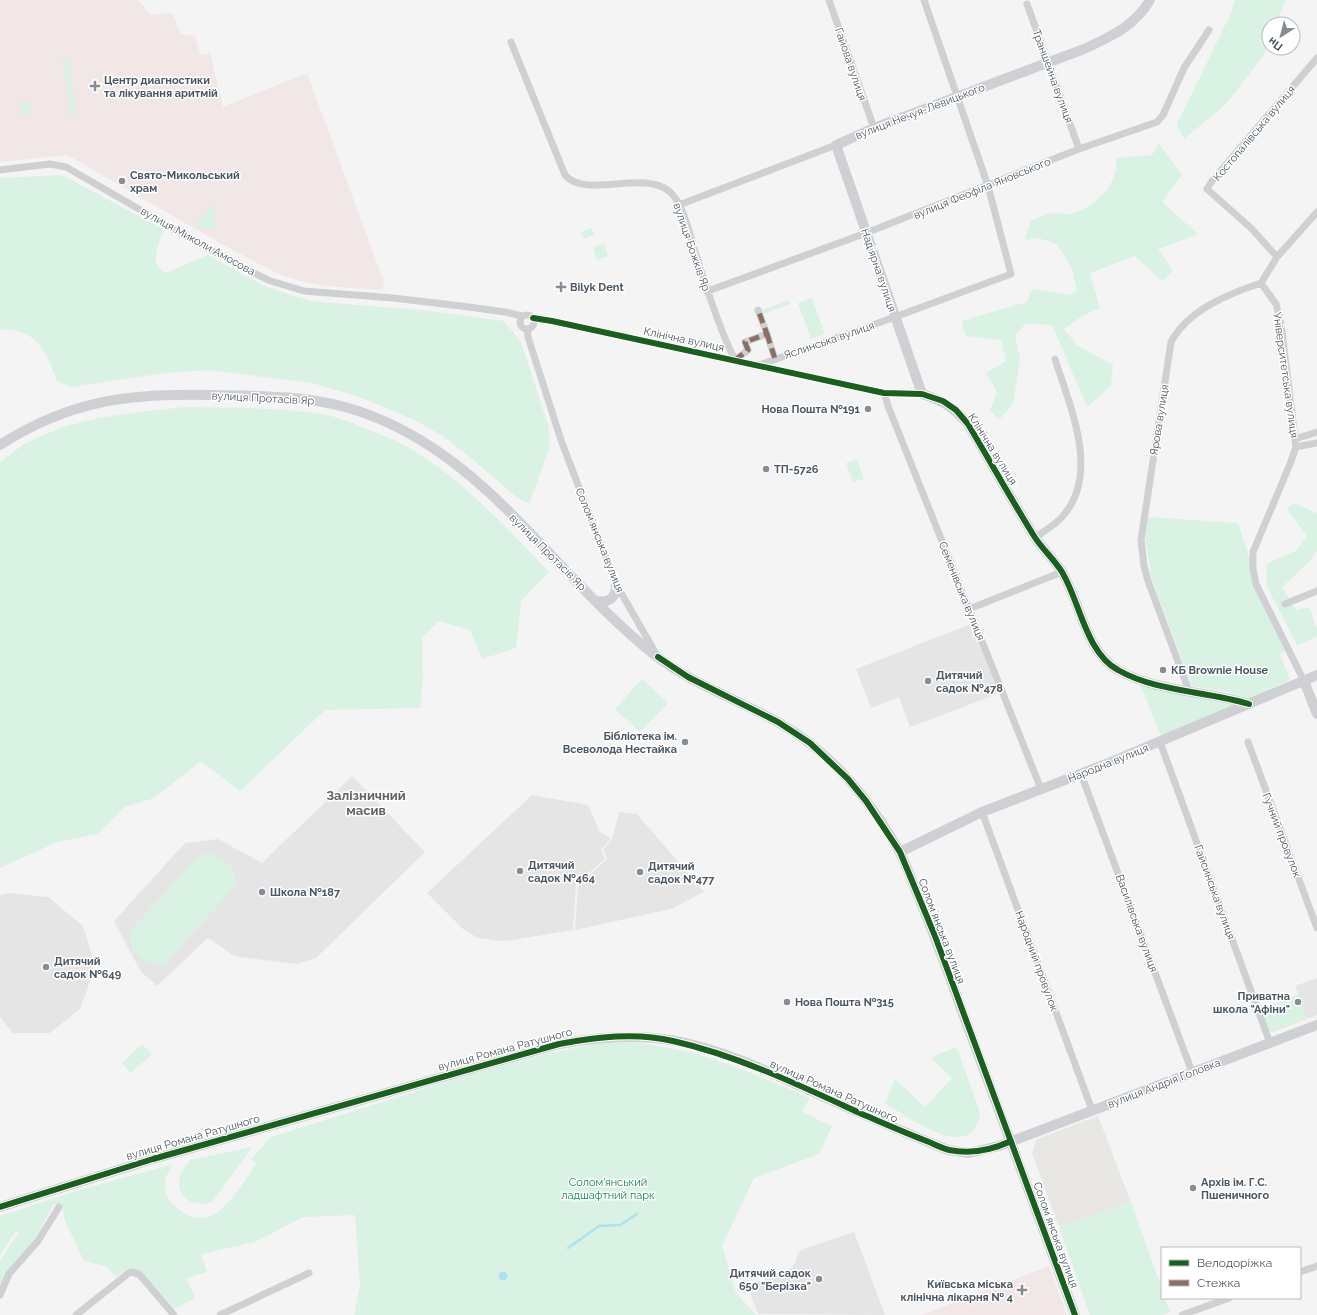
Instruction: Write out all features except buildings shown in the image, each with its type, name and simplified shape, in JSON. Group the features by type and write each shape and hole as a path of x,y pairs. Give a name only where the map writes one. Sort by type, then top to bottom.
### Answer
{"street":[{"name":"Гайова вулиця","path":"828,0 874,128"},
{"path":"924,0 988,186"},
{"name":"вулиця Нечуя-Левицького","path":"679,205 836,145 874,128 1047,63 1118,33 1138,15 1150,0"},
{"name":"Траншейна вулиця","path":"1027,4 1079,149"},
{"name":"вулиця Феофіла Яновського","path":"708,291 866,234 1079,149 1157,122 1163,115 1184,68 1209,30"},
{"name":"вулиця Божків Яр","path":"511,42 565,175 568,179 584,185 639,183 662,186 676,198 708,291 735,360"},
{"name":"Костопалівська вулиця","path":"1277,257 1252,229 1207,189 1212,181 1317,58"},
{"name":"Надʼярна вулиця","path":"836,145 922,394"},
{"name":"вулиця Миколи Амосова","path":"0,170 50,164 66,166 213,252 268,280 304,291 401,299 505,312 522,316"},
{"name":"Яслинська вулиця","path":"759,365 1011,274 988,186"},
{"path":"1261,284 1277,257 1317,212"},
{"name":"Університетська вулиця","path":"1261,284 1276,304 1281,324 1296,447 1253,552 1252,568 1256,584 1304,681 1317,714"},
{"name":"Ярова вулиця","path":"1189,691 1148,581 1144,566 1141,540 1171,342 1178,330 1196,314 1215,302 1243,289 1261,284"},
{"path":"758,310 775,359"},
{"path":"529,315 533,318 534,325 528,329 523,328 520,325 522,316 529,315"},
{"name":"Клінічна вулиця","path":"533,318 552,320 884,393 922,394 943,401 956,410 968,424 1035,538 1062,572 1095,649 1105,662 1138,680 1224,697 1249,704"},
{"name":"Соломʼянська вулиця","path":"528,329 528,337 562,443 616,584 658,657 688,677 778,722 810,743 828,758 848,779 866,801 900,852 935,936 1075,1315"},
{"path":"735,360 748,350 745,342 767,334"},
{"path":"1035,538 1062,518 1077,496 1082,466 1080,442 1056,359"},
{"name":"Семенівська вулиця","path":"884,393 1041,790"},
{"name":"вулиця Протасів Яр","path":"0,445 49,417 84,406 122,398 167,395 269,396 301,398 345,407 393,425 422,440 453,461 514,518 627,631 658,657"},
{"path":"1295,439 1317,432"},
{"path":"1296,447 1317,443"},
{"path":"969,608 1062,572"},
{"path":"596,601 610,601 616,592 616,584"},
{"path":"1285,604 1317,591"},
{"name":"Народна вулиця","path":"900,852 982,812 1082,774 1317,675"},
{"name":"Гайсинська вулиця","path":"1160,742 1270,1043"},
{"name":"Гучний провулок","path":"1248,742 1317,928"},
{"name":"Василівська вулиця","path":"1082,774 1192,1072"},
{"name":"Народний провулок","path":"982,812 1092,1110"},
{"name":"вулиця Андрія Головка","path":"1011,1141 1317,1025"},
{"name":"вулиця Романа Ратушного","path":"0,1207 159,1157 551,1046 586,1039 616,1036 672,1041 724,1055 783,1078 873,1119 948,1150 969,1153 999,1146 1011,1141"},
{"path":"0,1295 9,1274 38,1241 59,1207"},
{"path":"1301,1272 1317,1266"},
{"path":"76,1315 130,1272 139,1274 174,1315"},
{"path":"220,1315 309,1273"},
{"path":"1182,1315 1226,1299"}],"shaded area":[{"path":"0,0 138,0 151,15 172,13 181,34 195,36 200,55 210,53 223,107 307,73 384,282 382,290 325,286 300,281 276,273 227,247 67,155 0,162"},
{"name":"Дитячий садок №478","path":"973,623 1000,693 910,727 899,697 871,708 856,669"},
{"name":"Школа №187","path":"352,776 425,852 316,958 297,964 239,957 233,955 208,938 157,986 141,972 114,921 185,843 218,839 262,863"},
{"name":"Дитячий садок №464","path":"532,795 588,805 600,832 611,838 601,850 605,859 576,884 573,930 513,940 499,941 478,938 463,929 427,893"},
{"name":"Дитячий садок №477","path":"619,812 637,814 704,892 671,909 575,930 578,885 607,859 603,850 612,839"},
{"name":"Дитячий садок №649","path":"10,893 48,897 83,926 92,955 91,979 80,1009 50,1033 13,1033 0,1017 0,895"},
{"name":"Приватна школа \"Афіни\"","path":"1317,978 1317,1015 1269,1033 1260,1010 1298,995 1295,986"},
{"path":"1098,1116 1131,1202 1059,1227 1032,1153 1037,1139"},
{"name":"Дитячий садок 650 \"Берізка\"","path":"854,1232 885,1315 758,1314 747,1285 787,1273 794,1264 799,1252"},
{"name":"Київська міська клінічна лікарня № 4","path":"1049,1266 1067,1315 922,1315"}],"green space":[{"path":"1235,0 1286,0 1279,16 1261,16 1261,56 1263,56 1226,104 1184,139 1177,124 1232,11"},
{"path":"69,60 76,114 71,115 63,61"},
{"path":"29,101 31,114 23,115 21,102"},
{"path":"1159,143 1175,166 1183,174 1162,202 1198,234 1158,249 1173,271 1162,281 1135,256 1090,273 1100,308 1084,315 1064,329 1077,345 1113,365 1111,386 1087,407 1052,325 1025,324 1015,336 1020,359 1013,404 999,420 990,410 997,392 986,373 1006,361 1001,340 966,336 961,321 1027,302 1032,289 1069,295 1077,290 1072,268 1057,244 1038,238 1025,240 1031,220 1052,213 1071,214 1080,211 1096,200 1110,185 1116,167 1116,158 1152,155"},
{"path":"62,175 161,228 163,232 156,253 156,258 159,268 163,272 168,272 208,255 262,285 296,297 318,302 421,310 504,321 521,342 549,428 549,448 530,502 528,503 519,499 465,453 444,437 417,421 362,398 312,383 209,370 165,373 72,387 57,381 44,352 31,337 22,332 0,330 0,178"},
{"path":"214,203 215,229 195,227"},
{"path":"591,228 594,234 584,239 581,232"},
{"path":"604,244 608,256 597,260 593,247"},
{"path":"812,298 825,334 811,339 798,303"},
{"path":"789,300 790,304 763,314 762,310"},
{"path":"185,407 266,409 322,414 348,421 396,441 421,455 461,485 498,519 549,572 521,601 516,648 482,659 470,630 439,621 422,637 423,677 420,708 325,710 240,791 201,761 154,798 125,807 97,834 57,842 0,868 0,462 29,442 69,426 107,417"},
{"path":"857,459 864,479 853,482 846,463"},
{"path":"1293,503 1317,513 1317,551 1310,561 1282,587 1296,610 1310,607 1315,626 1317,627 1317,637 1297,645 1266,585 1267,564 1297,550 1307,536 1287,509"},
{"path":"1148,517 1238,523 1253,569 1289,649 1280,654 1290,680 1248,699 1228,692 1192,686 1152,580 1145,538"},
{"path":"642,679 668,703 640,732 615,709"},
{"path":"1138,680 1249,704 1163,740"},
{"path":"213,854 224,860 231,867 235,875 235,887 164,964 156,964 143,960 135,953 132,947 129,932 200,855"},
{"path":"1298,996 1307,1018 1269,1032 1261,1010"},
{"name":"Солом'янський ладшафтний парк","path":"635,1042 701,1055 783,1086 810,1098 802,1112 832,1126 819,1154 754,1178 722,1246 736,1293 756,1315 354,1315 360,1286 355,1215 303,1217 255,1242 201,1254 207,1272 186,1278 195,1298 172,1310 139,1271 129,1268 116,1277 106,1266 84,1261 65,1221 61,1203 53,1205 35,1240 0,1291 0,1261 20,1231 15,1232 0,1255 0,1216 69,1193 173,1164 165,1181 167,1196 178,1209 185,1214 201,1218 209,1217 222,1209 229,1202 256,1164 251,1159 271,1137 465,1076 549,1053 599,1043"},
{"path":"142,1044 152,1054 131,1073 122,1063"},
{"path":"955,1048 958,1050 980,1113 975,1128 965,1136 953,1137 938,1133 923,1126 885,1103 895,1079 925,1107 952,1078 932,1059 936,1055"},
{"path":"252,1147 213,1201 202,1204 196,1203 190,1201 182,1194 179,1179 190,1160"},
{"path":"1131,1202 1161,1286 1161,1299 1165,1299 1170,1312 1162,1315 1090,1315 1059,1227"}],"water":[{"path":"501,1272 505,1272 507,1276 505,1280 501,1280 499,1278 499,1274"}],"waterway":[{"path":"568,1248 599,1226 620,1225 637,1214"}],"marked path":[{"path":"735,360 748,350 745,342 767,334 758,310"},
{"path":"767,334 775,359"}],"cycle path":[{"path":"533,318 884,393 922,394 943,401 956,410 968,424 1034,536 1062,572 1091,639 1098,652 1107,662 1118,670 1149,683 1249,704"},
{"path":"658,657 688,677 778,722 810,743 848,779 866,801 900,852 935,936 1075,1315"},
{"path":"0,1207 153,1159 559,1044 616,1036 659,1038 698,1047 746,1063 885,1124 949,1150 965,1152 981,1150 996,1147 1011,1141"}],"place":[{"name":"Центр диагностики та лікування аритмій","path":"95,86"},
{"name":"Свято-Микольський храм","path":"122,181"},
{"name":"Bilyk Dent","path":"561,287"},
{"name":"Нова Пошта №191","path":"868,409"},
{"name":"ТП-5726","path":"766,469"},
{"name":"КБ Brownie House","path":"1163,670"},
{"name":"Дитячий садок №478","path":"928,681"},
{"name":"Бібліотека ім. Всеволода Нестайка","path":"685,742"},
{"name":"Дитячий садок №464","path":"520,871"},
{"name":"Дитячий садок №477","path":"640,872"},
{"name":"Школа №187","path":"262,892"},
{"name":"Дитячий садок №649","path":"46,967"},
{"name":"Нова Пошта №315","path":"787,1002"},
{"name":"Приватна школа \"Афіни\"","path":"1298,1002"},
{"name":"Архів ім. Г.С. Пшеничного","path":"1193,1188"},
{"name":"Дитячий садок 650 \"Берізка\"","path":"819,1279"},
{"name":"Київська міська клінічна лікарня № 4","path":"1022,1290"}],"district":[{"name":"Залізничний масив","path":"366,802"}]}
